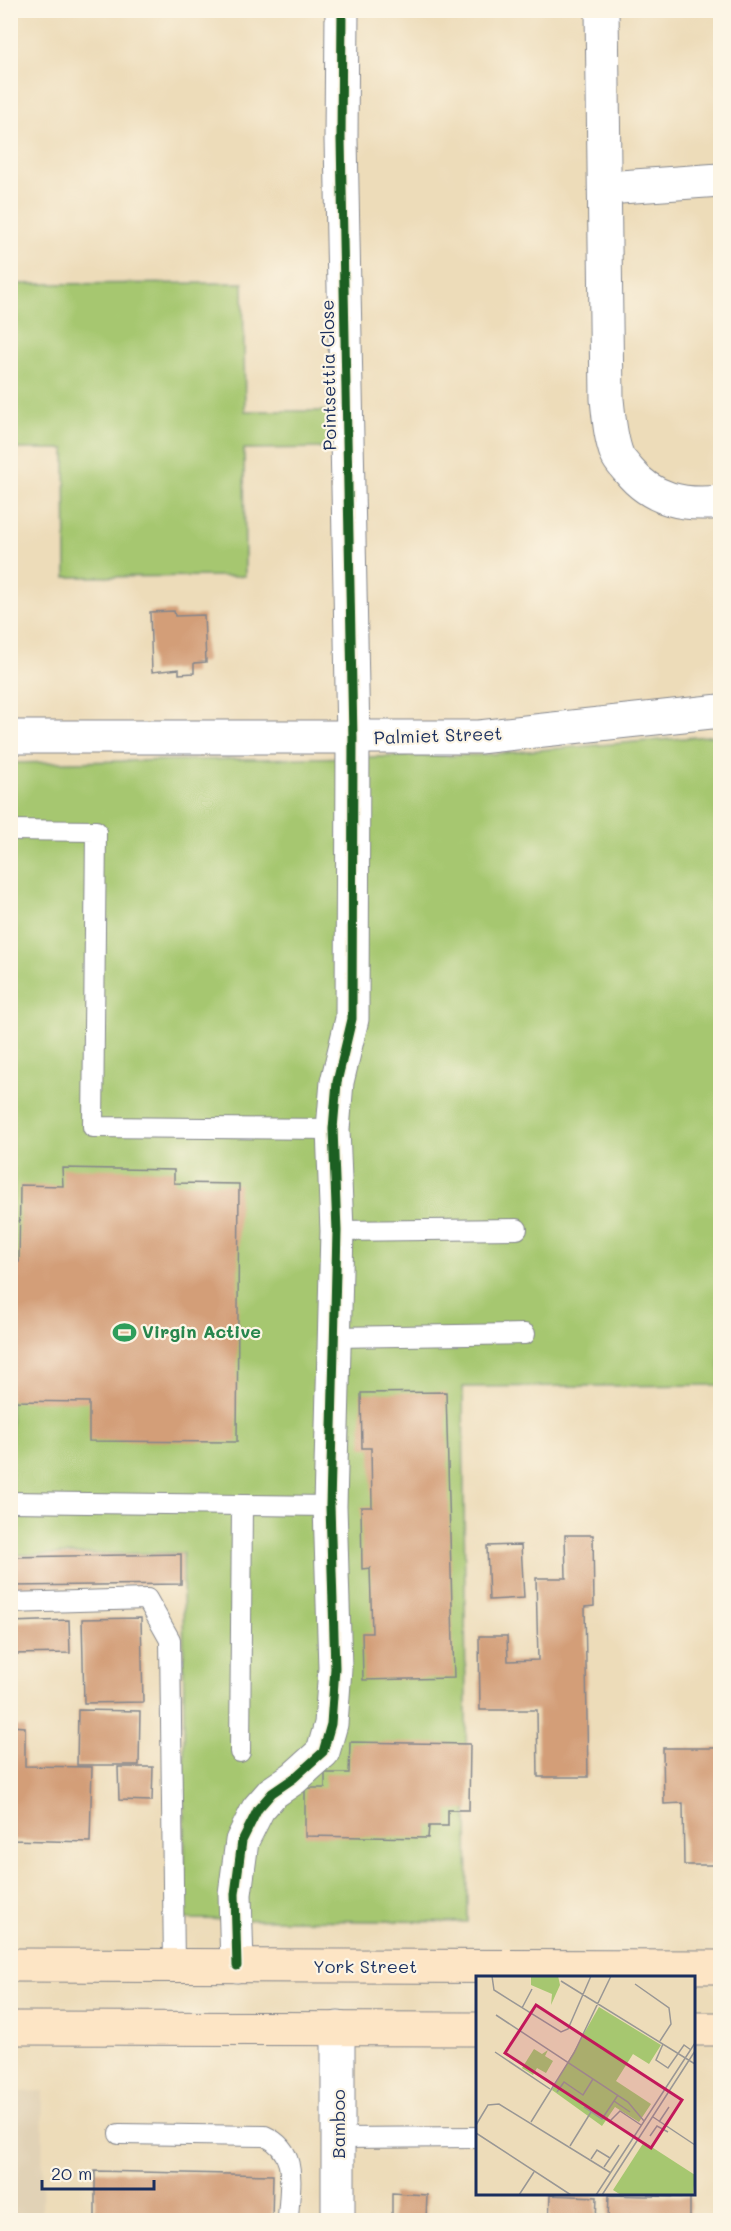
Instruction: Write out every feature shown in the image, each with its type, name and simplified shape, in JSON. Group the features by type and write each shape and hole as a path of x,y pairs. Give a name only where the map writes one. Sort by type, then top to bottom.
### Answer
{"main road":[{"name":"York Street","path":"10,1965 720,1967"},
{"path":"10,2028 476,2029"},
{"path":"695,2029 720,2029"}],"street":[{"name":"Pointsettia Close","path":"237,1966 235,1894 242,1841 258,1809 272,1793 294,1778 323,1752 331,1724 335,1668 330,1506 337,1230 333,1130 338,1082 352,1019 353,738 341,151 342,10"},
{"path":"602,10 607,399 618,457 637,481 665,499 696,505 720,502"},
{"path":"606,188 720,180"},
{"name":"Palmiet Street","path":"10,737 479,738 720,711"},
{"name":"Bamboo","path":"338,2028 338,2220"}],"lane":[{"path":"10,830 96,831 93,1126 333,1130"},
{"path":"337,1230 518,1229"},
{"path":"334,1337 525,1334"},
{"path":"10,1502 330,1506"},
{"path":"240,1752 242,1505"},
{"path":"10,1603 147,1599 170,1640 174,1966"},
{"path":"119,2134 265,2136 279,2143 288,2155 288,2220"},
{"path":"339,2138 476,2137"}],"shaded area":[{"path":"43,2091 42,2220 11,2220 10,2092"}],"green space":[{"path":"243,283 245,411 331,411 331,448 244,449 245,576 66,577 65,449 11,449 10,284"},
{"path":"720,735 720,1385 463,1387 468,1922 185,1919 183,1553 11,1555 10,763 479,755"}],"building":[{"path":"174,611 175,616 204,615 206,662 194,663 194,673 179,674 179,669 152,672 150,612"},
{"name":"Virgin Active","path":"62,1168 174,1170 174,1183 239,1184 237,1442 89,1441 89,1402 10,1401 10,1262 19,1262 20,1185 63,1186"},
{"path":"446,1392 454,1678 363,1680 362,1633 372,1633 370,1568 362,1569 361,1507 372,1507 371,1448 362,1448 361,1393"},
{"path":"565,1535 593,1535 594,1606 585,1607 588,1777 538,1777 537,1710 480,1710 479,1636 507,1636 508,1661 538,1660 536,1578 566,1578"},
{"path":"521,1545 524,1598 489,1600 487,1546"},
{"path":"181,1554 181,1584 12,1586 11,1557"},
{"path":"141,1618 143,1702 84,1703 82,1619"},
{"path":"69,1620 70,1653 10,1654 10,1622"},
{"path":"78,1710 140,1711 139,1765 77,1765"},
{"path":"10,1726 25,1727 25,1766 92,1767 90,1842 10,1840"},
{"path":"350,1742 470,1744 469,1810 448,1810 448,1826 429,1826 428,1838 305,1836 305,1788 325,1788 325,1773 349,1773"},
{"path":"663,1748 720,1748 720,1865 684,1865 683,1803 664,1804"},
{"path":"118,1767 153,1767 152,1801 119,1800"},
{"path":"95,2171 273,2175 272,2220 95,2220"},
{"path":"392,2193 427,2195 426,2220 392,2220"},
{"path":"550,2195 597,2197 596,2220 549,2220"},
{"path":"609,2195 690,2197 690,2220 608,2220"}],"cycle path":[{"path":"237,1966 235,1894 242,1841 258,1809 272,1793 294,1778 323,1752 331,1724 335,1668 330,1506 337,1231 333,1129 337,1082 352,1019 353,738 341,139 342,10"}],"place":[{"name":"Virgin Active","path":"124,1332"}]}
